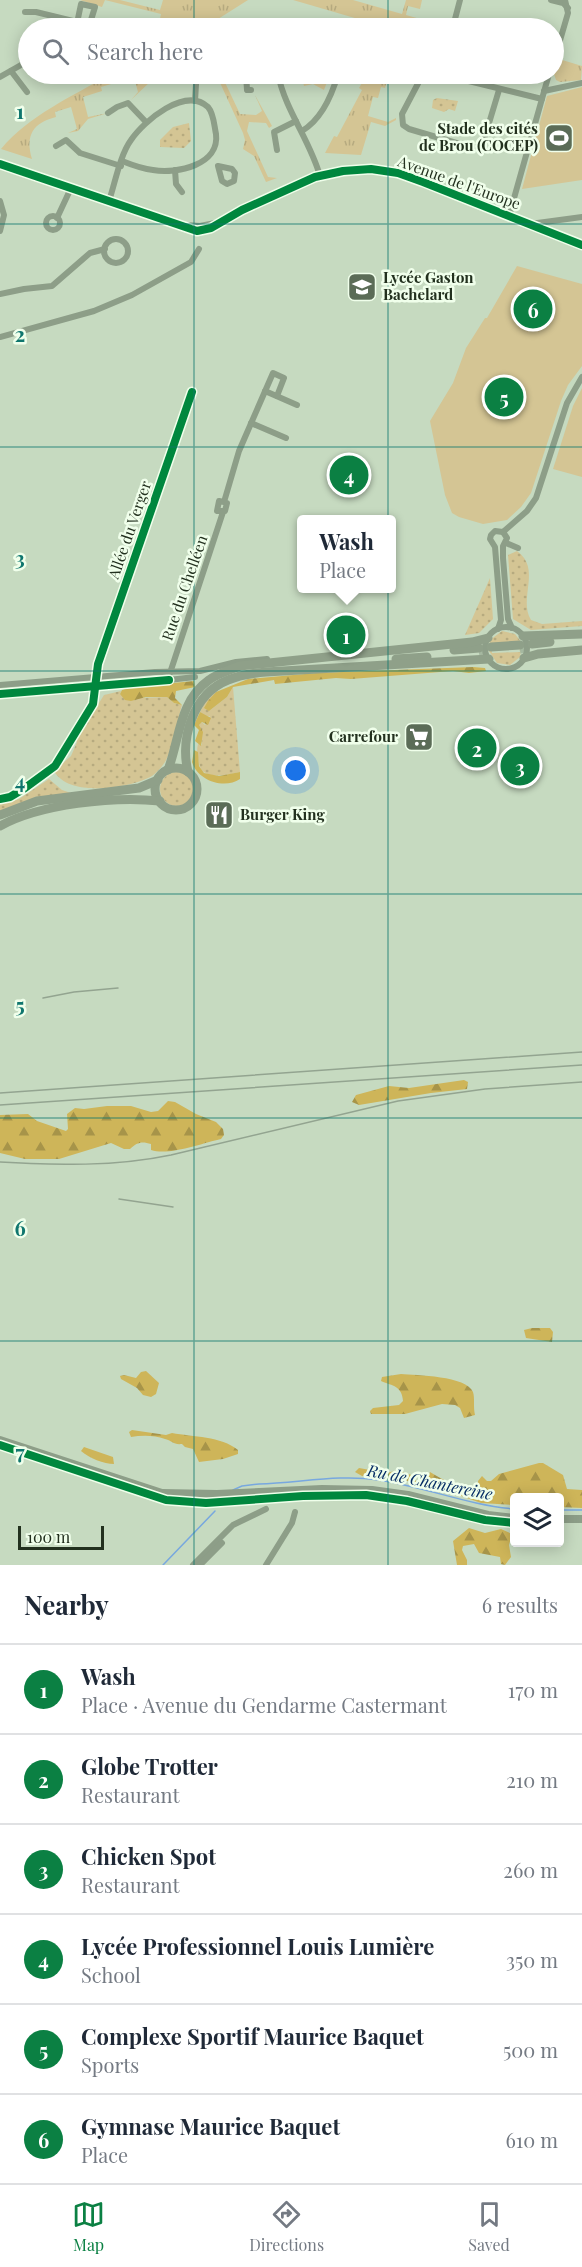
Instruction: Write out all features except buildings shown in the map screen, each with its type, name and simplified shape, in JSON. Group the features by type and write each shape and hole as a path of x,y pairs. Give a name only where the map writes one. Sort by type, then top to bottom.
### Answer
{"main road":[{"path":"522,647 538,637 582,634"},
{"path":"0,815 37,801 139,788 158,780 168,770 185,709 204,684 213,677 240,666 472,642 490,649"},
{"path":"532,646 582,642"},
{"path":"283,671 490,649 522,647 538,654 582,650"},
{"path":"158,780 156,791 160,801 167,807 184,808 192,802 197,792 197,785 188,772 185,755 188,728 197,707 211,690 224,682 240,676 479,650 257,667 227,672"},
{"path":"168,770 176,768 188,772"},
{"path":"0,826 21,815 46,808 116,800 160,801"}],"street":[{"path":"455,18 460,0"},
{"path":"551,0 563,3 568,8"},
{"path":"564,27 568,13 565,0"},
{"path":"78,18 81,4 94,7 91,18"},
{"path":"25,12 36,12 54,18"},
{"path":"0,76 18,67"},
{"path":"11,71 18,80"},
{"path":"544,91 582,83"},
{"path":"21,84 27,92"},
{"path":"195,101 196,84"},
{"path":"247,84 247,90 251,90"},
{"path":"281,84 286,101 310,147 320,176"},
{"path":"302,131 313,125 320,117 334,84"},
{"path":"418,84 402,114 403,125 409,129 470,147 478,147 483,143 499,90"},
{"path":"477,84 542,99"},
{"path":"509,216 546,84"},
{"path":"56,146 66,140 80,153 122,164 154,171 192,166 208,157 214,147 216,138 214,122 208,107 195,101 179,102 146,122 130,140 122,164 109,201"},
{"path":"108,113 117,106 128,103 146,122"},
{"path":"276,150 274,132 296,121"},
{"path":"208,157 218,166"},
{"name":"Avenue de l'Europe","path":"0,164 183,225 200,226 219,222 320,176 355,170 398,173 582,245"},
{"path":"175,170 176,184 182,192"},
{"path":"57,218 71,188"},
{"path":"0,201 4,215 0,231"},
{"path":"537,227 582,217"},
{"path":"529,224 555,223"},
{"path":"554,234 555,223"},
{"path":"0,294 55,285 90,253 105,249"},
{"path":"0,337 94,311 132,295 191,262 199,249"},
{"name":"Rue du Chelléen","path":"171,674 227,504 224,502 239,452 273,373 284,378 277,396"},
{"path":"503,532 507,538 504,545 508,619 522,647 515,667 505,669 495,666 490,649 501,620 495,547 490,542 491,535 495,531 503,532 527,511 536,498 567,403 582,377"},
{"path":"265,391 297,405"},
{"name":"Allée du Verger","path":"0,799 10,797 26,788 55,766 93,704 98,664 192,392"},
{"path":"251,423 286,438"},
{"path":"495,547 504,545 518,548"},
{"path":"498,629 512,628"},
{"path":"0,694 96,687 206,670 250,660 285,660"},
{"path":"0,687 171,674 195,677"},
{"path":"48,690 56,686 89,684 96,678"},
{"path":"0,1440 162,1493 186,1498 216,1499 257,1496 267,1493 340,1489 383,1491 488,1515 510,1518"},
{"path":"193,1565 232,1525 266,1509"},
{"path":"266,1565 292,1523 295,1512"},
{"path":"564,1519 582,1519"},
{"path":"200,1565 222,1543"}],"green space":[{"path":"80,0 105,0 102,7"},
{"path":"105,0 120,0 160,10 163,0 248,0 220,18 160,18 161,14"},
{"path":"293,0 353,0 402,14 406,0 422,0 420,9 408,6 406,15 417,18 355,18"},
{"path":"564,61 582,66 581,80 564,82"},
{"path":"92,84 111,84 101,87 102,91 83,97 88,117 108,113 88,119 78,131 68,133 77,129 71,107 55,112 56,117 36,127 30,137 32,159 1,149 24,126"},
{"path":"136,84 148,84 131,100 138,92"},
{"path":"221,84 226,84 240,114 256,115 262,111 255,95 272,126 269,128 266,123 249,122 247,131 268,177 277,178 266,182 254,156 243,149 245,140"},
{"path":"313,84 326,84 324,90"},
{"path":"361,84 386,84 385,88 381,87 378,98 373,97 368,116 388,122 396,118 396,120 385,126 371,122 361,155 325,153 334,136 337,137 362,90 359,88"},
{"name":"Stade des cités de Brou (COCEP)","path":"582,87 582,180 522,189 547,96"},
{"path":"437,98 458,101 455,111 449,109 444,112 432,108 433,100"},
{"path":"189,123 191,141 184,148 160,147 160,140 173,127"},
{"path":"517,266 582,284 582,366 568,385 561,401 531,493 521,507 507,520 483,524 452,513 445,495 430,421 453,383 466,348 487,318"},
{"path":"582,388 582,477 553,469 573,406"},
{"path":"517,551 528,566 527,602 531,620 542,624 582,621 582,626 531,630 513,619 508,555"},
{"path":"490,578 493,619 479,633 465,635"},
{"path":"502,631 515,634 522,643 520,657 510,665 497,663 489,651 490,640","holes":["519,643 520,652 492,653 491,645"]},
{"path":"485,668 486,671 336,678 275,684 274,680 233,687 227,697 209,711 204,708 216,692 248,679 316,673"},
{"path":"194,681 195,687 176,691 175,698 182,705 174,703 167,697 146,697 131,701 125,700 120,694 122,690 131,687"},
{"path":"233,687 240,772 209,775 201,769 197,749 198,744 202,745 199,725 202,722 205,725 210,716 205,717 200,712 206,700 216,692 209,711 227,697"},
{"path":"121,691 120,694 136,698 167,697 174,703 182,705 165,762 150,777 126,785 84,788 71,785 61,779 54,771 71,756 77,742 75,741 104,695"},
{"path":"200,712 211,718 208,725 202,722 199,725 203,732 201,746 195,741 199,730 194,725"},
{"path":"194,750 198,752 199,766 204,773 219,776 240,772 240,779 226,784 205,778 199,774 192,762"},
{"path":"177,772 189,777 194,789 189,801 177,806 165,801 160,789 165,777"},
{"path":"49,779 62,790 71,793 0,813 0,804 19,799"},
{"path":"464,1080 468,1082 467,1089 359,1105 352,1102 356,1095 389,1086 409,1088"},
{"path":"168,1101 175,1102 216,1122 223,1129 224,1135 221,1139 167,1151 151,1150 151,1144 142,1142 130,1149 124,1149 111,1143 59,1159 25,1159 0,1153 0,1115 28,1114 37,1121 66,1131 68,1129 67,1114 75,1108 131,1106 151,1112 158,1111"},
{"path":"550,1328 553,1332 552,1342 526,1338 524,1330"},
{"path":"146,1371 159,1383 156,1394 151,1397 143,1395 120,1376 136,1378 141,1372"},
{"path":"401,1374 440,1377 469,1387 474,1394 475,1415 464,1418 460,1408 455,1405 442,1404 405,1414 371,1414 370,1411 373,1408 399,1405 403,1401 399,1389 381,1381 382,1377"},
{"path":"132,1430 207,1438 231,1445 238,1450 238,1454 223,1459 199,1462 193,1449 157,1437 131,1437 129,1432"},
{"path":"84,1447 113,1457 114,1464 101,1462 88,1456 81,1451"},
{"path":"543,1463 563,1475 567,1489 582,1490 582,1508 564,1507 564,1493 510,1493 510,1505 481,1503 424,1486 430,1472 453,1484 478,1489 478,1481 482,1476 487,1481 491,1481 499,1474"},
{"path":"359,1468 387,1473 398,1470 414,1476 416,1482 362,1476 355,1472"},
{"path":"469,1528 485,1533 501,1529 510,1533 511,1557 505,1565 501,1564 500,1557 479,1553 474,1544 463,1546 462,1550 467,1565 457,1565 453,1541"}],"waterway":[{"name":"Ru de Chantereine","path":"233,1490 242,1486 259,1484 364,1478 510,1509"},
{"name":"Ru de Chantereine","path":"564,1510 582,1510"},
{"name":"Ru de Chantereine","path":"163,1565 215,1511"}],"tunnel":[{"path":"520,649 533,648"},
{"path":"479,653 492,651"}],"railway":[{"path":"43,998 74,992 118,988"},
{"path":"0,1093 582,1052"},
{"path":"0,1105 582,1065"},
{"path":"0,1162 86,1164 150,1159 398,1101 485,1089 582,1082"},
{"path":"119,1199 173,1207"}],"cycle path":[{"path":"0,164 197,231 211,228 242,210 315,177 343,171 371,169 398,173 423,182 582,245"},
{"path":"0,799 10,797 55,766 93,704 98,664 192,392"},
{"path":"0,694 169,680"},
{"path":"0,1445 166,1500 206,1503 303,1496 366,1495 407,1501 485,1520 510,1523"}],"place":[{"name":"Stade des cités de Brou (COCEP)","path":"559,138"},
{"name":"Lycée Gaston Bachelard","path":"362,287"},
{"name":"Gymnase Maurice Baquet","path":"533,309"},
{"name":"Complexe Sportif Maurice Baquet","path":"504,397"},
{"name":"Lycée Professionnel Louis Lumière","path":"349,475"},
{"name":"Wash","path":"346,635"},
{"name":"Carrefour","path":"419,737"},
{"name":"Globe Trotter","path":"477,748"},
{"name":"Chicken Spot","path":"520,766"},
{"name":"Burger King","path":"219,815"}]}
